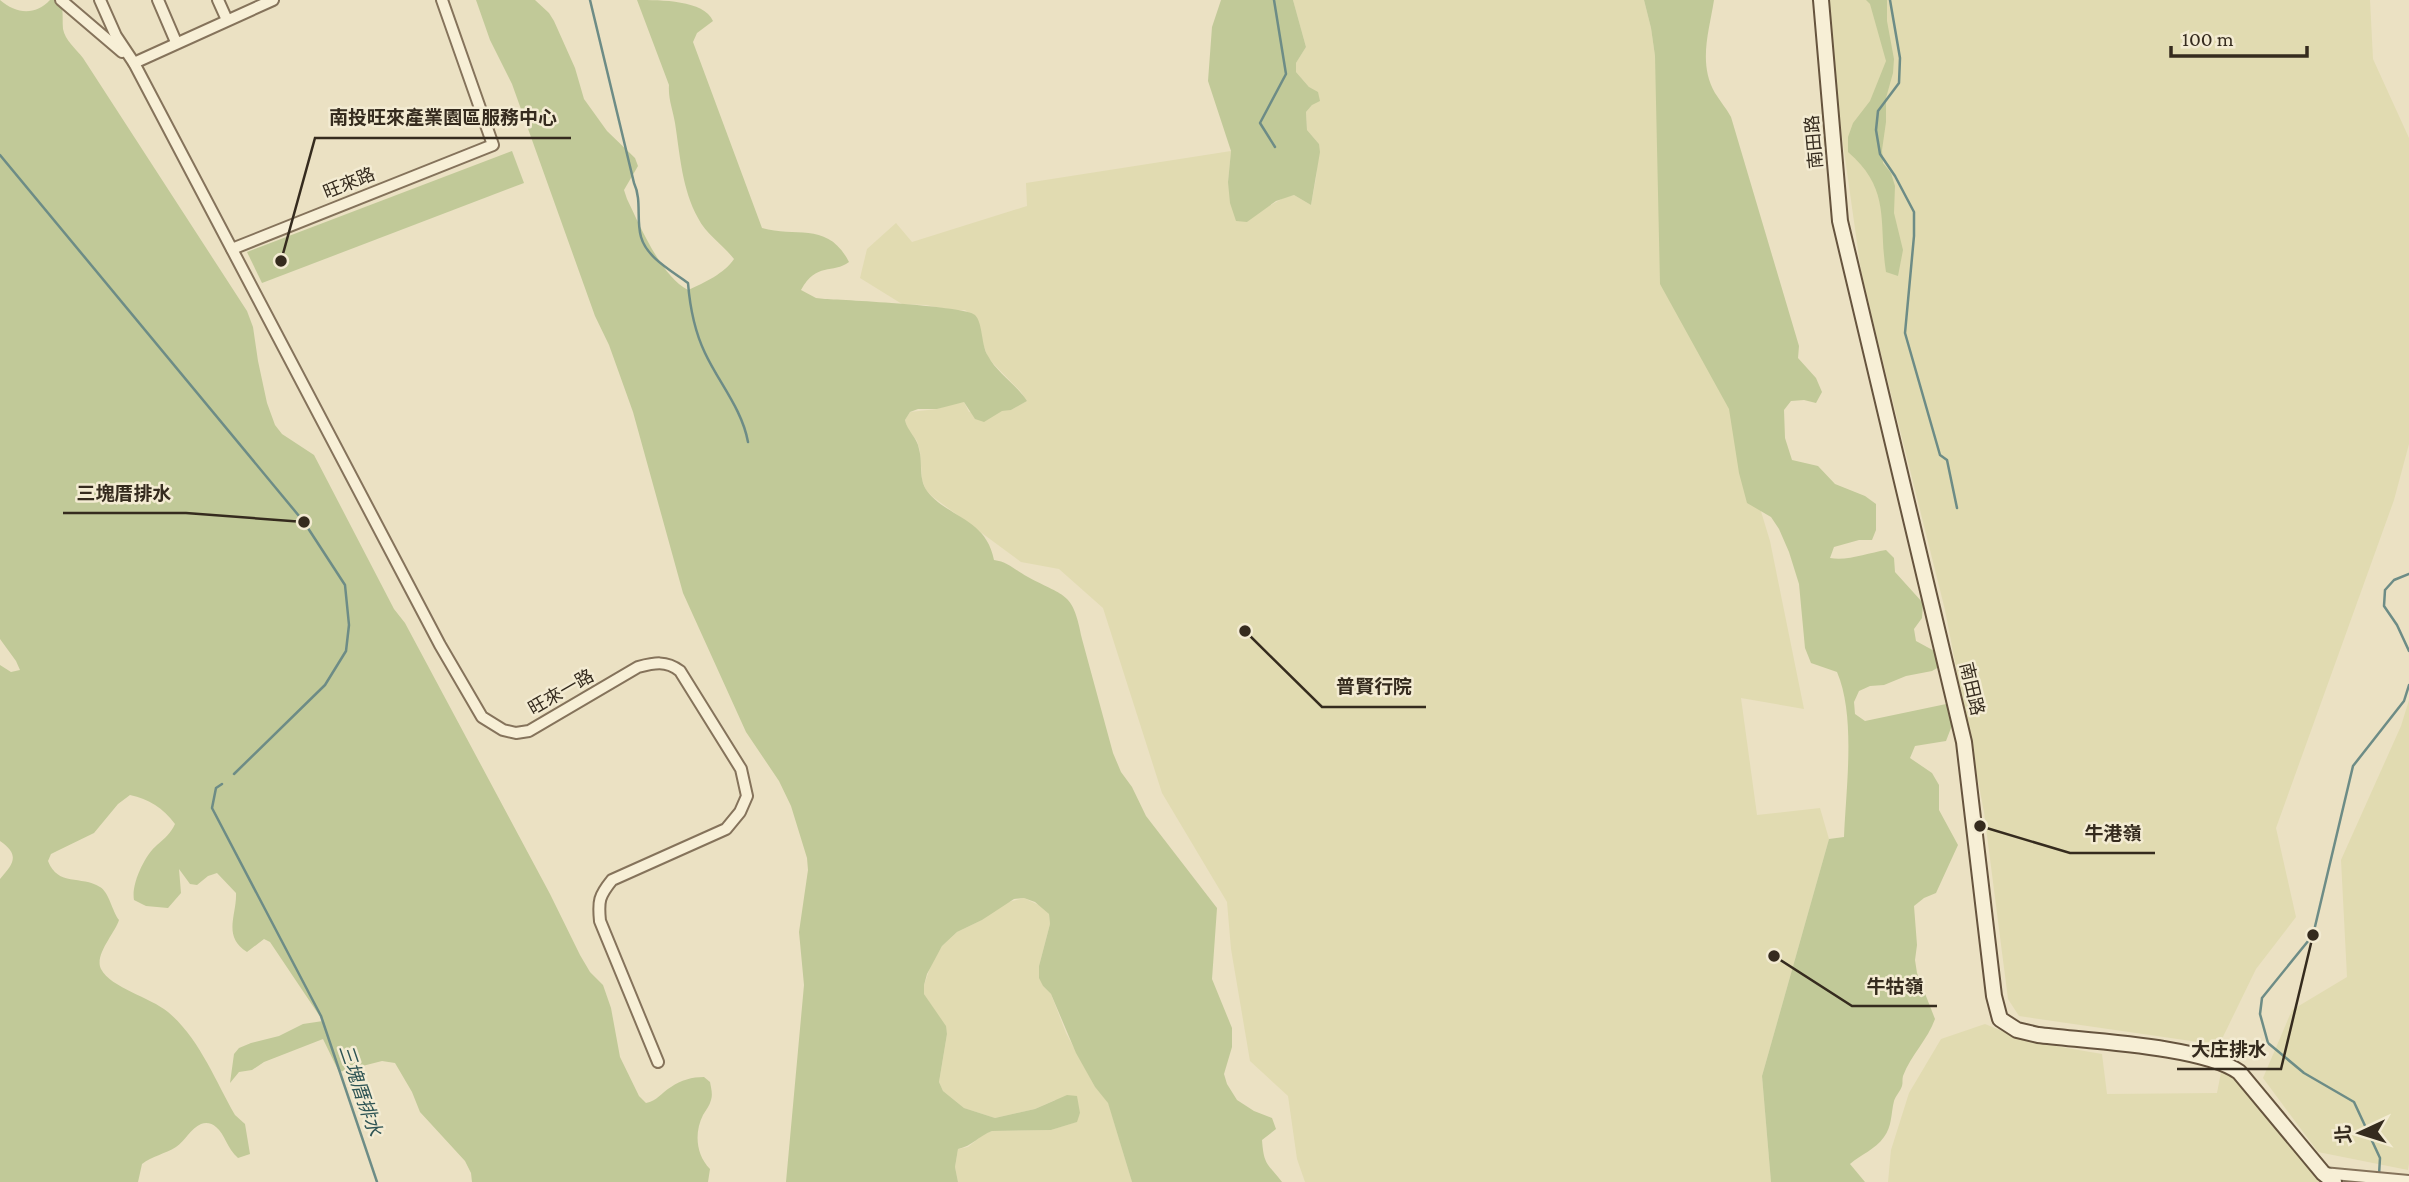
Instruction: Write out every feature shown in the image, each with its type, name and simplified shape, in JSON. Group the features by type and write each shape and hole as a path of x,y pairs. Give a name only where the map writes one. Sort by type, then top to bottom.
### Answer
{"main road":[{"name":"南田路","path":"1821,0 1840,221 1964,743 1994,996 2000,1018 2017,1030 2038,1035 2186,1052 2231,1067 2328,1177"}],"street":[{"path":"61,0 134,63"},
{"path":"100,0 116,36 134,63 232,249"},
{"path":"158,0 176,43"},
{"path":"218,0 227,20"},
{"path":"134,63 273,0"},
{"name":"旺來路","path":"232,249 493,145 442,0"},
{"name":"旺來一路","path":"232,249 440,645 482,717 503,730 516,733 529,731 638,667 657,663 671,664 680,671 741,769 747,796 740,812 726,829 612,880 603,890 598,902 600,921 658,1062"},
{"name":"南田路","path":"2328,1177 2409,1181"}],"shaded area":[{"path":"1293,0 1644,0 1718,370 1770,541 1804,709 1741,698 1757,815 1820,808 1829,839 1762,1076 1771,1182 1305,1182 1297,1159 1288,1096 1250,1061 1231,949 1227,902 1162,793 1103,608 1059,569 1021,562 926,490 922,480 917,441 907,428 905,420 910,412 964,402 969,412 1011,410 1027,401 988,358 978,320 965,310 902,304 860,278 867,249 896,223 912,242 1027,206 1026,183 1231,151 1228,182 1247,222 1285,197 1294,195 1311,205 1319,144 1307,130 1306,112 1312,105 1309,87 1296,72 1296,63 1306,47"},
{"path":"1827,0 2370,0 2373,59 2409,138 2409,444 2394,500 2276,828 2296,917 2256,969 2219,1045 2019,1016 2008,999 1984,812 1945,610 1862,278 1834,80"},
{"path":"2409,700 2408,1170 2318,1152 2263,1078 2292,1010 2347,977 2341,860 2401,726"},
{"path":"1024,898 1043,907 1049,914 1050,924 1039,966 1043,986 1051,994 1066,1033 1095,1087 1108,1102 1132,1182 958,1182 955,1167 958,1149 968,1147 984,1134 992,1131 1051,1130 1076,1122 1080,1113 1055,1100 1035,1109 995,1118 964,1108 943,1091 939,1082 947,1034 945,1026 924,994 924,985 931,965 942,946 957,932 982,920 1005,903"},
{"path":"1985,1024 2026,1041 2102,1054 2107,1094 2217,1093 2224,1057 2326,1182 1888,1182 1891,1150 1909,1093 1941,1039"}],"green space":[{"path":"0,0 12,8 32,11 50,0 60,0 66,37 83,58 247,311 253,327 267,403 275,425 282,434 314,455 394,609 405,623 550,894 580,955 590,972 603,985 611,1008 620,1057 639,1096 646,1103 687,1079 704,1077 710,1082 712,1098 698,1129 699,1151 710,1169 708,1182 472,1182 465,1161 420,1112 395,1063 382,1061 339,1072 323,1039 264,1062 252,1070 239,1072 230,1083 234,1054 239,1048 279,1036 303,1024 323,1021 270,942 264,939 247,952 239,946 232,925 236,893 217,873 197,885 190,884 179,869 181,893 168,908 146,906 134,900 137,878 144,863 175,824 155,805 130,795 118,804 94,833 51,854 48,861 58,874 93,884 106,893 119,920 100,957 101,969 113,982 168,1012 189,1034 235,1115 245,1124 250,1154 238,1158 219,1130 205,1123 194,1128 176,1147 142,1164 138,1182 0,1182 0,879 13,859 10,851 0,841 0,665 11,672 20,670 0,639"},
{"path":"476,0 535,0 549,13 575,68 584,99 607,131 635,158 638,166 624,190 645,236 669,274 688,290 720,273 734,259 705,229 688,195 669,85 637,0 691,5 708,14 713,21 697,33 693,42 762,228 821,236 841,249 849,262 819,272 807,281 801,290 816,298 951,309 967,312 978,319 988,356 1027,401 984,422 975,419 964,402 910,412 905,420 918,445 924,486 936,500 983,535 994,560 1060,593 1071,604 1079,624 1113,753 1121,772 1132,787 1146,816 1217,908 1212,979 1232,1028 1232,1047 1224,1074 1237,1100 1272,1118 1276,1129 1262,1140 1263,1149 1268,1164 1282,1182 1132,1182 1108,1103 1095,1087 1076,1053 1051,994 1039,978 1039,966 1050,924 1049,914 1035,902 1024,898 1014,899 982,920 957,932 942,946 927,974 924,994 946,1026 947,1034 939,1082 943,1091 964,1108 995,1118 1035,1109 1067,1095 1077,1096 1080,1113 1077,1122 1051,1130 987,1133 958,1149 955,1167 958,1182 786,1182 804,985 799,932 808,870 807,858 791,806 779,781 746,732 683,593 633,412 609,345 595,316 512,84 490,40"},
{"path":"1221,0 1293,0 1306,47 1296,63 1296,72 1309,87 1318,92 1320,101 1306,112 1307,130 1319,144 1320,152 1311,205 1294,195 1276,201 1247,222 1236,221 1230,203 1228,182 1231,151 1208,81 1212,27"},
{"path":"1644,0 1714,0 1706,47 1710,82 1731,117 1799,346 1798,358 1816,378 1822,392 1816,403 1791,401 1784,410 1785,438 1792,460 1818,466 1835,484 1865,496 1876,504 1876,530 1872,540 1859,540 1834,547 1830,558 1851,558 1886,550 1894,558 1895,572 1923,603 1922,618 1914,629 1916,641 1938,653 1944,664 1932,671 1906,676 1884,685 1870,686 1859,691 1854,702 1855,714 1865,721 1951,703 1951,728 1946,741 1915,746 1910,758 1932,773 1939,785 1939,810 1958,845 1936,893 1914,906 1917,973 1935,1019 1903,1076 1887,1133 1876,1145 1850,1164 1865,1182 1771,1182 1762,1076 1829,839 1844,837 1848,753 1846,709 1837,672 1811,663 1805,648 1799,584 1789,552 1771,517 1747,503 1739,473 1729,409 1660,284 1655,56"},
{"path":"1866,0 1887,0 1887,21 1894,59 1886,98 1882,150 1883,163 1891,173 1895,186 1894,213 1903,250 1898,276 1886,272 1877,193 1862,166 1848,152 1848,137 1853,123 1870,101 1886,61 1870,4"},
{"path":"512,151 524,183 262,283 247,252"}],"waterway":[{"path":"590,0 636,190 641,237 654,258 688,283 693,319 701,344 741,418 748,442"},
{"path":"1274,0 1286,74 1260,123 1275,147"},
{"path":"1890,0 1900,58 1899,83 1878,111 1876,130 1880,154 1914,212 1905,333 1940,455 1947,460 1957,508"},
{"name":"三塊厝排水","path":"0,155 304,522 345,585 349,625 346,651 325,685 234,774"},
{"path":"2409,574 2394,580 2385,590 2384,606 2397,625 2409,651"},
{"path":"2379,1175 2380,1158 2354,1102 2304,1073 2268,1043 2260,1014 2262,998 2313,935 2353,766 2404,701 2409,685"},
{"name":"三塊厝排水","path":"222,784 216,788 212,808 321,1016 377,1182"}],"place":[{"name":"南投旺來產業園區服務中心","path":"281,261"},
{"name":"三塊厝排水","path":"304,522"},
{"name":"普賢行院","path":"1245,631"},
{"name":"牛港嶺","path":"1980,826"},
{"name":"大庄排水","path":"2313,935"},
{"name":"牛牯嶺","path":"1774,956"}]}
